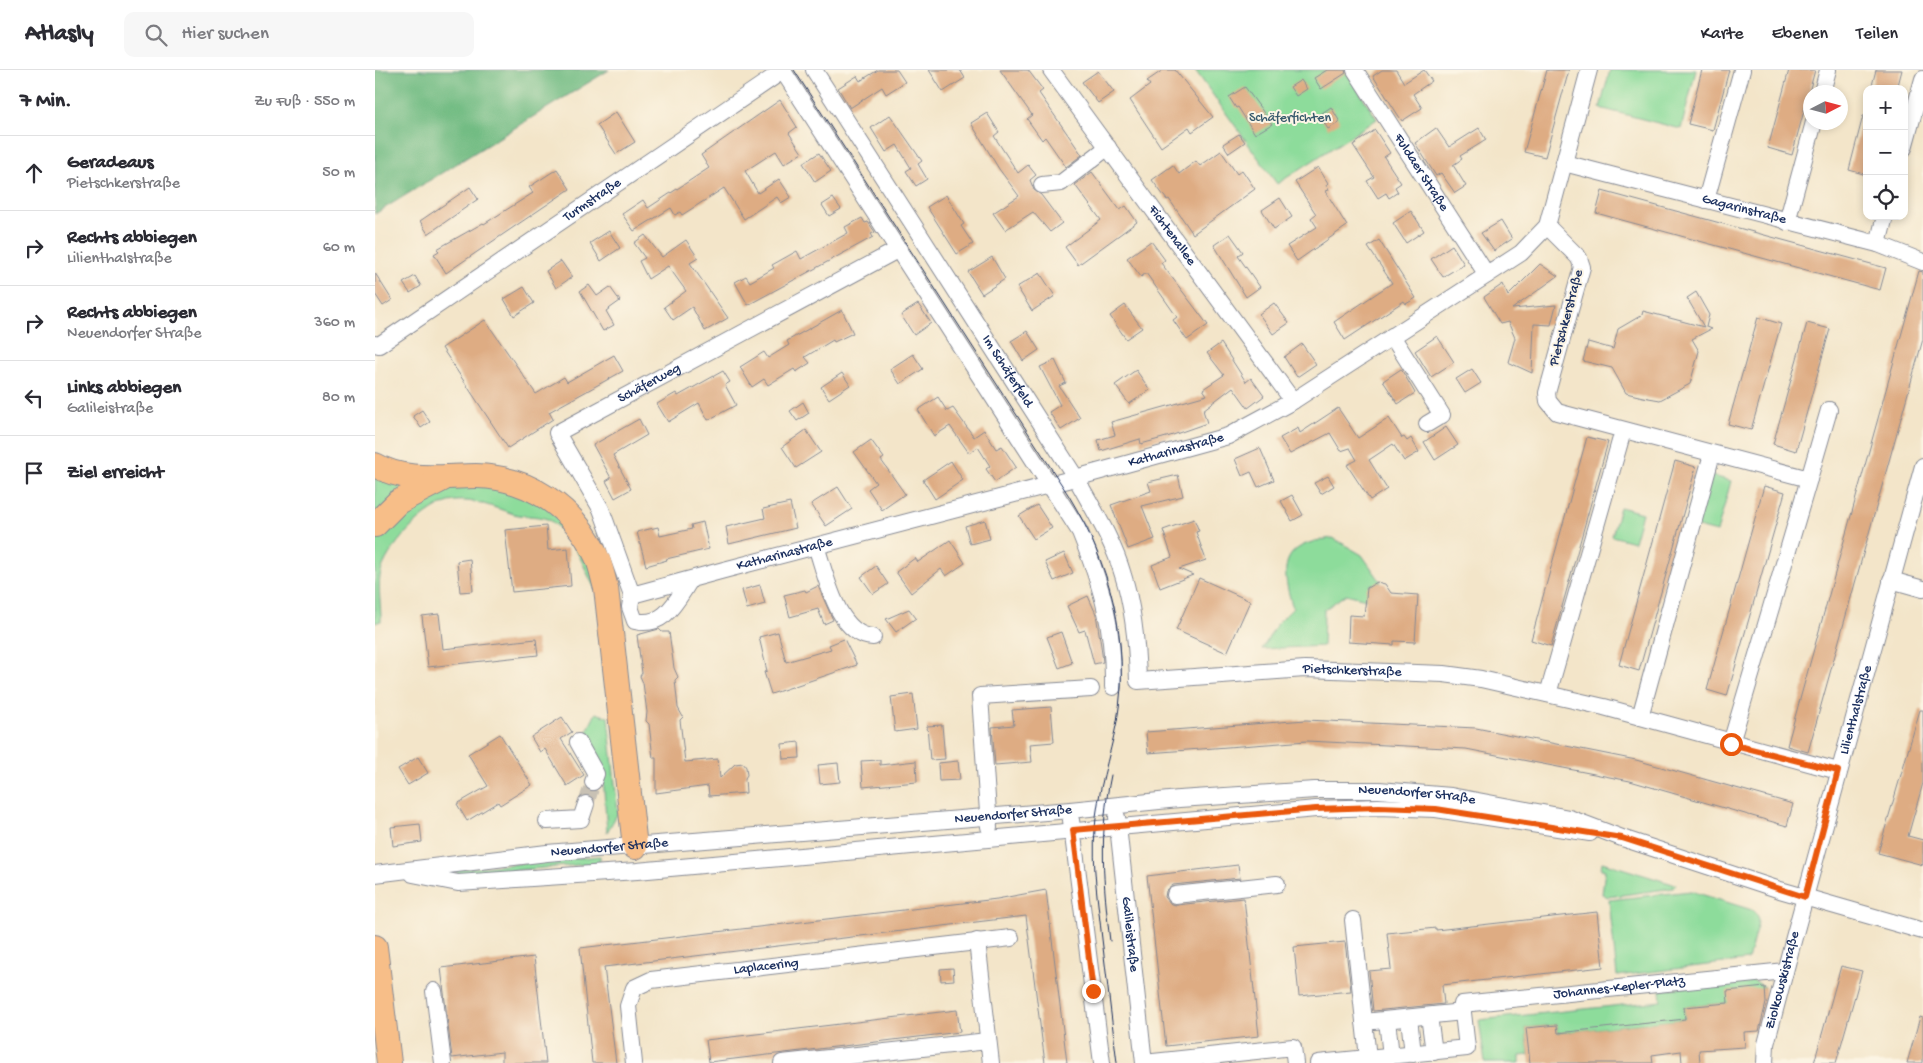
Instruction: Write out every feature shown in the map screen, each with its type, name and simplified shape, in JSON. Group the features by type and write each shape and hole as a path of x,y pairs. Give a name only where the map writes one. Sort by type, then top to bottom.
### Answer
{"highway":[{"path":"375,465 409,476 497,478 516,482 547,497 571,517 587,538 597,558 606,588 635,847"},
{"path":"375,525 398,502 445,478"},
{"path":"375,947 389,1063"}],"street":[{"name":"Im Schäferfeld","path":"784,70 1080,532 1099,580 1111,630 1113,687"},
{"name":"Turmstraße","path":"375,344 379,345 784,70"},
{"name":"Im Schäferfeld","path":"814,70 1076,478 1102,525 1123,575 1136,634 1138,681 1154,682"},
{"name":"Fichtenallee","path":"1051,70 1293,401"},
{"name":"Fuldaer Straße","path":"1355,70 1487,275"},
{"name":"Katharinastraße","path":"632,595 1051,485 1228,436 1293,401 1521,253 1547,226 1589,70"},
{"path":"1706,200 1742,70"},
{"path":"1824,85 1828,70"},
{"path":"1908,133 1923,79"},
{"path":"1787,222 1812,130"},
{"path":"1042,185 1061,183 1108,147"},
{"name":"Gagarinstraße","path":"1564,163 1878,244 1923,262"},
{"path":"1878,244 1884,220"},
{"name":"Pietschkerstraße","path":"1547,226 1579,258 1582,267 1547,393 1548,401 1557,412 1565,416 1809,479"},
{"name":"Schäferweg","path":"632,595 601,509 557,433 899,250"},
{"path":"1392,336 1442,414 1427,424"},
{"path":"1731,744 1829,410"},
{"path":"1548,694 1623,431"},
{"path":"1640,717 1713,454"},
{"name":"Lilienthalstraße","path":"1805,897 1923,466"},
{"path":"815,546 842,618 863,636 873,637"},
{"path":"632,595 630,607 635,621 647,624 665,616 691,579"},
{"path":"1891,580 1923,589"},
{"name":"Pietschkerstraße","path":"1154,682 1305,669 1444,674 1481,679 1548,694 1838,771"},
{"path":"990,839 980,696 1091,689"},
{"path":"578,742 596,774 593,782"},
{"name":"Neuendorfer Straße","path":"375,874 547,854 1116,805 1307,790 1379,790 1436,794 1523,808 1569,818 1622,838 1805,897 1923,931"},
{"path":"547,820 581,819 586,804"},
{"name":"Galileistraße","path":"1116,805 1144,1063"},
{"name":"Neuendorfer Straße","path":"402,872 458,883 637,872 1118,826 1316,809 1379,807 1436,809 1622,838"},
{"path":"1070,810 1102,1063"},
{"path":"748,837 750,862"},
{"path":"635,847 637,872"},
{"path":"1175,895 1277,884"},
{"name":"Ziolkowskistraße","path":"1765,1063 1766,1044 1805,897"},
{"path":"1353,920 1368,1058"},
{"name":"Laplacering","path":"634,1063 628,1006 634,988 651,980 1011,938"},
{"path":"977,941 991,1063"},
{"name":"Johannes-Kepler-Platz","path":"1364,1022 1463,1012 1463,1004 1785,971"},
{"path":"435,991 443,1063"},
{"path":"1317,1063 1467,1048 1463,1012"},
{"path":"1429,1016 1434,1052"},
{"path":"1409,1018 1413,1054"},
{"path":"1387,1020 1391,1056"},
{"path":"782,1063 988,1040"},
{"path":"1144,1063 1293,1047 1295,1063"}],"green space":[{"path":"375,70 609,70 375,214"},
{"name":"Schäferfichten","path":"1195,70 1345,70 1377,119 1277,184"},
{"path":"1610,70 1696,70 1681,129 1600,108"},
{"path":"1702,473 1731,481 1717,532 1687,524"},
{"path":"375,476 411,486 375,513"},
{"path":"482,480 545,506 572,533 592,563 596,591 573,544 560,528 551,521 514,514 478,503 455,501 432,510 398,541 383,565 379,593 381,621 375,623 375,538 377,533 418,496"},
{"path":"1620,507 1642,513 1634,542 1612,536"},
{"path":"1333,538 1362,555 1381,582 1370,585 1366,599 1346,594 1324,610 1323,646 1262,649 1277,624 1293,608 1286,579 1286,568 1294,551 1303,545"},
{"path":"596,713 608,717 618,813 607,832 603,776 586,733"},
{"path":"600,856 600,863 463,875 450,870"},
{"path":"1602,862 1676,885 1673,888 1608,897 1602,894 1605,870 1601,869"},
{"path":"1691,891 1752,910 1758,916 1748,960 1617,976 1609,900"},
{"path":"1751,979 1765,987 1728,1003 1684,1007 1685,1019 1558,1033 1557,1025 1526,1028 1529,1055 1520,1056 1520,1063 1485,1063 1479,1020 1661,1001 1660,990"}],"building":[{"path":"878,70 897,70 905,82 886,94 882,87 850,108 838,88 857,76 860,81"},
{"path":"929,70 960,70 965,78 943,92"},
{"path":"1000,70 1028,70 1043,90 1039,93 1082,155 1066,167 1045,137 1042,140 1027,119 1032,115"},
{"path":"1163,70 1175,70 1213,117 1192,132 1189,127 1161,147 1130,100 1150,85 1147,81"},
{"path":"1327,70 1345,70 1346,73 1321,89 1314,78"},
{"path":"1382,70 1396,70 1404,83 1424,70 1432,81 1413,94 1422,108 1402,121 1373,76"},
{"path":"1547,70 1569,70 1545,157 1524,152"},
{"path":"1702,70 1729,70 1713,130 1688,124"},
{"path":"1789,70 1815,70 1811,85 1803,85 1803,114 1792,155 1768,148"},
{"path":"1876,70 1902,70 1898,85 1872,85"},
{"path":"1098,71 1114,92 1098,103 1082,82"},
{"path":"1301,80 1307,89 1296,96 1290,87"},
{"path":"1245,87 1272,124 1255,134 1238,107 1236,108 1229,97"},
{"path":"780,100 797,127 789,133 802,153 784,164 776,151 745,171 758,193 779,179 791,197 781,203 777,197 744,219 724,188 682,215 680,212 675,215 671,208 634,231 622,214 643,200 648,208 709,168 701,155"},
{"path":"1331,107 1340,122 1328,129 1319,115"},
{"path":"616,112 635,142 616,154 597,125"},
{"path":"987,113 999,132 994,136 1018,173 1028,165 1036,175 1030,180 1034,190 1041,195 1062,223 1050,232 1033,212 1005,230 993,213 1019,196 999,169 971,123"},
{"path":"890,115 922,161 918,164 927,179 916,186 906,171 911,168 897,145 886,152 871,128"},
{"path":"1863,116 1863,174 1849,170"},
{"path":"1436,128 1449,147 1479,128 1486,140 1460,156 1462,159 1453,165 1466,186 1455,193 1441,173 1436,176 1415,143"},
{"path":"1375,130 1390,153 1384,157 1401,183 1395,187 1398,192 1389,198 1386,193 1378,198 1367,181 1374,177 1353,145"},
{"path":"1239,134 1245,142 1229,153 1223,144"},
{"path":"1221,151 1237,174 1242,170 1255,189 1193,234 1169,199 1167,200 1152,180 1173,165 1179,174 1196,161 1200,166"},
{"path":"819,153 831,171 815,182 803,163"},
{"path":"1318,167 1328,183 1326,185 1329,190 1326,191 1347,226 1297,261 1287,246 1317,227 1311,218 1316,214 1295,182"},
{"path":"557,169 570,189 446,273 434,254 439,251 437,249 484,224 533,193 529,187"},
{"path":"1092,172 1120,210 1126,206 1137,222 1078,265 1065,247 1101,220 1075,185"},
{"path":"470,187 478,199 428,234 420,221"},
{"path":"1602,191 1886,268 1880,290 1596,213"},
{"path":"946,195 964,224 961,226 973,244 957,254 927,207"},
{"path":"833,198 841,209 829,216 822,205"},
{"path":"1280,198 1292,217 1274,229 1262,210"},
{"path":"1411,211 1424,231 1406,243 1393,223"},
{"path":"862,218 865,223 868,222 875,232 871,234 873,237 748,305 735,282 746,276 750,282 774,268 772,265 797,251 801,259 848,233 845,227"},
{"path":"1501,221 1512,239 1494,251 1481,233"},
{"path":"609,231 620,248 601,261 590,243"},
{"path":"1230,234 1243,252 1238,256 1260,287 1246,297 1214,245"},
{"path":"645,235 662,257 686,240 698,258 690,263 728,318 705,331 692,307 673,320 664,307 686,291 668,266 648,279 639,261 645,258 634,243"},
{"path":"1379,240 1416,298 1406,304 1404,301 1345,340 1334,322 1392,283 1368,247"},
{"path":"1151,241 1165,260 1161,263 1208,325 1187,340 1173,320 1177,317 1146,273 1141,277 1127,258"},
{"path":"1452,245 1464,264 1443,277 1431,259"},
{"path":"992,257 1005,279 982,294 968,272"},
{"path":"561,261 572,277 556,288 546,271"},
{"path":"1540,264 1558,276 1512,309 1556,305 1551,325 1534,324 1532,373 1508,362 1515,338 1508,322 1500,324 1484,297 1503,284 1508,296"},
{"path":"1919,271 1923,272 1923,339 1808,752 1787,746"},
{"path":"375,273 392,300 383,306 375,294"},
{"path":"1040,273 1055,296 1032,311 1017,287"},
{"path":"415,276 421,286 410,293 403,283"},
{"path":"589,285 597,296 610,287 620,301 606,311 614,325 603,331 580,291"},
{"path":"524,287 534,303 514,316 504,299"},
{"path":"1696,292 1709,315 1706,327 1711,329 1692,339 1699,351 1690,384 1660,400 1643,397 1626,393 1612,368 1583,361 1588,342 1613,349 1618,329 1642,315 1643,311 1704,327 1687,298"},
{"path":"1274,303 1289,323 1273,334 1259,314"},
{"path":"918,304 931,323 914,335 901,315"},
{"path":"1125,305 1142,328 1126,339 1110,316"},
{"path":"842,310 853,333 834,342 833,340 805,357 810,363 796,372 794,369 768,385 764,379 752,387 740,367 764,352 768,358 789,345 787,341"},
{"path":"1758,317 1781,324 1751,430 1728,424"},
{"path":"485,320 536,394 564,377 567,382 614,355 623,371 549,412 553,419 508,448 442,348"},
{"path":"1807,323 1830,329 1796,451 1773,444"},
{"path":"1027,331 1039,350 1023,361 1011,341"},
{"path":"1437,336 1454,362 1431,377 1415,351"},
{"path":"1221,343 1246,382 1251,378 1264,396 1248,408 1233,387 1203,410 1207,423 1141,444 1140,439 1101,451 1098,440 1115,435 1111,422 1207,395 1203,389 1224,375 1207,353"},
{"path":"1302,344 1316,364 1297,377 1284,357"},
{"path":"913,354 923,369 900,384 890,369"},
{"path":"1055,360 1066,383 1059,386 1080,418 1061,430 1049,412 1060,405 1040,367"},
{"path":"1401,369 1415,393 1398,404 1383,381"},
{"path":"1472,369 1481,383 1465,393 1456,379"},
{"path":"1136,370 1150,390 1129,404 1115,385"},
{"path":"723,371 730,382 725,385 736,405 708,420 699,403 668,422 657,404 676,393 678,396"},
{"path":"842,373 850,385 829,399 821,387"},
{"path":"938,397 947,411 953,408 974,437 984,430 996,449 1002,446 1016,467 995,482 986,469 990,466 978,447 969,453 950,426 934,436 918,410"},
{"path":"803,402 809,413 797,421 790,411"},
{"path":"1338,408 1358,438 1389,418 1402,438 1404,437 1407,441 1411,438 1419,452 1404,461 1393,444 1369,460 1387,489 1370,500 1347,465 1357,460 1350,448 1341,451 1330,433 1290,454 1280,438 1298,428 1300,433"},
{"path":"422,410 430,422 421,428 413,416"},
{"path":"639,419 647,435 613,455 631,489 615,498 606,481 611,478 593,445"},
{"path":"1446,427 1458,445 1435,460 1424,442"},
{"path":"806,430 821,452 796,468 782,447"},
{"path":"1587,437 1608,442 1551,646 1531,640"},
{"path":"871,440 884,458 881,460 905,494 882,510 868,489 876,483 854,452"},
{"path":"1260,448 1274,480 1258,487 1251,472 1242,476 1235,459"},
{"path":"951,461 963,480 935,499 923,480"},
{"path":"1675,461 1696,467 1639,671 1619,665"},
{"path":"1178,475 1183,496 1142,506 1155,539 1128,549 1111,505 1151,491 1148,482"},
{"path":"1328,476 1334,486 1321,494 1314,483"},
{"path":"1764,486 1785,492 1727,696 1707,690"},
{"path":"838,487 852,509 826,526 811,504"},
{"path":"1292,495 1303,515 1292,521 1281,501"},
{"path":"790,503 796,528 729,544 726,527 765,518 763,509"},
{"path":"1037,505 1052,528 1034,539 1019,516"},
{"path":"1194,519 1199,531 1196,532 1206,560 1179,569 1193,575 1160,588 1152,565 1172,557 1163,530"},
{"path":"985,520 990,539 970,544 965,526"},
{"path":"703,522 709,549 666,559 646,566 637,532 658,527 660,536 692,529 691,525"},
{"path":"546,526 548,550 568,548 571,586 512,592 505,530"},
{"path":"950,540 965,563 946,576 941,569 911,593 896,572 915,558 918,562"},
{"path":"1064,553 1073,573 1054,581 1045,562"},
{"path":"470,559 473,591 460,592 457,561"},
{"path":"876,566 888,584 873,594 861,577"},
{"path":"1199,578 1250,601 1227,653 1176,630"},
{"path":"1377,582 1385,584 1391,593 1418,595 1415,642 1394,641 1394,645 1348,642 1349,615 1364,616 1367,588"},
{"path":"760,585 765,604 747,609 742,590"},
{"path":"818,586 833,620 824,624 818,609 790,617 784,595 805,590 806,592"},
{"path":"1088,596 1096,614 1103,662 1094,664 1085,630 1079,632 1067,606"},
{"path":"909,609 916,618 896,632 886,619"},
{"path":"439,614 443,649 536,639 538,655 428,667 422,616"},
{"path":"659,629 662,632 669,632 674,668 678,677 675,680 678,708 683,717 680,720 685,762 718,759 720,778 735,764 743,763 746,767 747,775 745,778 746,793 709,796 708,786 656,793 656,758 653,758 649,724 646,721 647,712 643,683 640,676 642,673 637,635"},
{"path":"778,632 786,662 831,649 829,645 844,639 857,665 771,694 764,672 767,671 759,637"},
{"path":"1061,632 1072,663 1059,668 1047,637"},
{"path":"913,694 917,729 895,732 891,697"},
{"path":"1051,707 1054,742 1030,744 1032,762 995,765 992,727 1014,725 1012,710"},
{"path":"1920,710 1923,710 1923,783 1908,836 1923,840 1923,865 1878,853"},
{"path":"562,717 572,732 561,739 584,775 567,786 545,749 540,752 531,737"},
{"path":"1306,720 1476,728 1636,760 1793,804 1787,826 1630,781 1466,749 1307,741 1148,753 1146,732"},
{"path":"942,725 945,759 930,760 927,726"},
{"path":"500,734 532,785 500,805 498,802 467,821 457,804 488,786 468,754"},
{"path":"799,742 800,758 783,759 782,744"},
{"path":"418,757 428,773 408,785 398,769"},
{"path":"880,760 880,765 916,761 917,782 863,787 861,761"},
{"path":"958,761 960,780 939,781 938,763"},
{"path":"838,763 840,782 820,784 818,765"},
{"path":"420,824 422,842 393,846 391,827"},
{"path":"1238,865 1240,878 1173,885 1166,891 1165,897 1171,904 1176,905 1244,898 1259,1036 1166,1046 1147,876"},
{"path":"1046,890 1067,1063 1045,1063 1026,916 604,967 616,1063 592,1063 580,948 997,899"},
{"path":"1597,912 1603,967 1442,985 1444,1004 1373,1011 1369,971 1391,969 1387,933 1436,928 1436,930"},
{"path":"1345,942 1351,991 1299,996 1294,947"},
{"path":"534,957 546,1063 502,1063 502,1052 452,1058 441,968"},
{"path":"1841,966 1862,971 1836,1063 1814,1063"},
{"path":"953,968 954,980 941,981 940,969"},
{"path":"1765,987 1766,1003 1759,1031 1744,1032 1745,1047 1699,1050 1700,1063 1682,1063 1681,1051 1652,1055 1653,1063 1530,1063 1526,1028 1557,1025 1558,1033 1685,1019 1684,1007 1728,1003 1727,991"},
{"path":"957,1010 960,1032 709,1062 706,1040"},
{"path":"1920,1017 1923,1018 1923,1063 1907,1063"}],"tunnel":[{"path":"586,804 593,782"}],"tram line":[{"path":"794,70 1069,496 1096,549 1106,576 1114,604 1119,633 1121,691 1117,721 1098,802 1094,856 1097,897 1117,1063"},
{"path":"1110,941 1103,858 1107,796 1111,775"}],"route":[{"path":"1093,991 1073,830 1316,809 1379,807 1436,809 1622,838 1805,897 1838,771 1731,744"}]}
